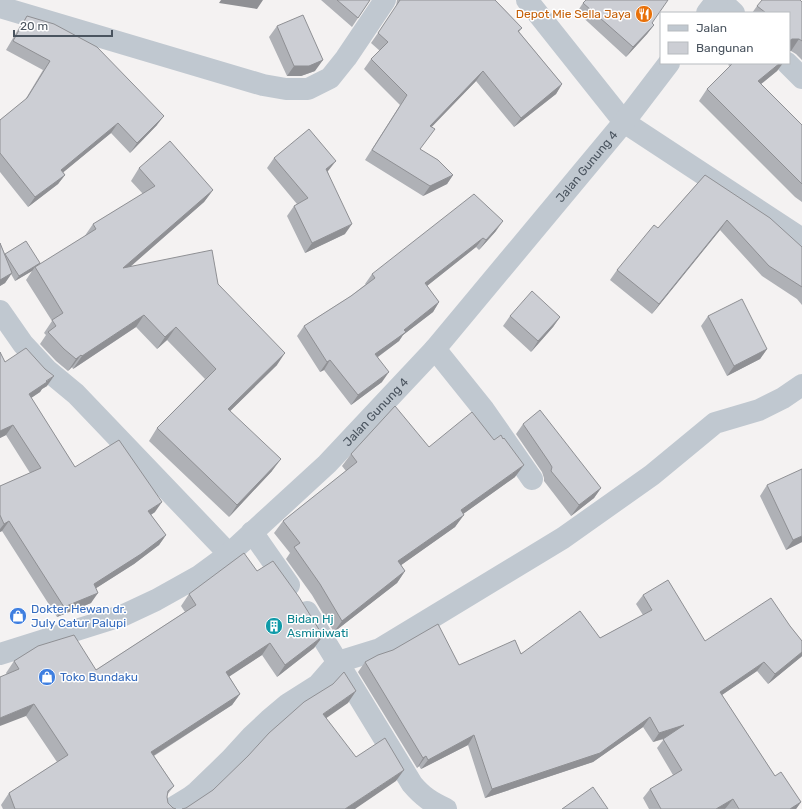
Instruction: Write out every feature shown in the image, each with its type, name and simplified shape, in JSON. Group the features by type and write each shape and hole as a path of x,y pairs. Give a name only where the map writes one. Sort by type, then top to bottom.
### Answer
{"street":[{"path":"0,7 263,85 286,89 308,89 330,78 346,58 385,0"},
{"path":"527,0 624,122 802,239"},
{"path":"708,12 717,0"},
{"path":"720,0 733,12"},
{"name":"Jalan Gunung 4","path":"0,654 124,615 156,600 200,576 229,554 327,464 435,349 624,122 668,64"},
{"path":"788,64 802,78"},
{"path":"0,311 23,344 47,370 76,394 229,554"},
{"path":"435,349 484,410 532,479"},
{"path":"171,809 197,792 269,720 288,704 318,685 338,662 380,649 563,538 652,475 715,423 759,410 783,398 802,385"},
{"path":"252,532 301,602 412,784 420,794 421,804 432,803 446,809"}],"building":[{"path":"337,0 370,0 358,18"},
{"path":"400,0 495,0 522,28 518,31 562,84 521,118 483,71 430,126 435,129 420,149 438,160 453,175 430,186 372,150 407,95 371,59 388,42 378,33"},
{"path":"586,0 668,0 652,23 654,25 633,47 583,3"},
{"path":"762,0 800,0 802,2 802,41 799,39 790,40 790,12 765,12 757,6"},
{"path":"303,15 323,60 309,66 294,66 277,26"},
{"path":"27,16 54,24 97,47 164,116 137,143 118,123 61,170 65,175 35,197 0,153 0,120 27,98 50,61 13,41"},
{"path":"732,64 779,64 758,81 802,125 802,184 707,89"},
{"path":"309,129 336,161 326,169 352,224 312,243 294,206 308,198 274,158"},
{"path":"170,141 213,190 123,268 212,250 218,284 285,353 228,409 281,459 237,505 157,428 216,369 176,327 165,337 144,315 76,359 48,332 56,326 52,320 63,313 35,267 96,229 93,224 155,186 139,168"},
{"path":"705,175 770,218 802,247 802,287 769,266 727,220 659,304 617,270 654,225 658,228"},
{"path":"474,194 503,221 486,240 483,238 425,283 439,302 404,330 406,332 375,354 389,372 358,395 330,360 327,362 304,326 351,296 375,278 372,274"},
{"path":"26,241 40,263 19,276 5,254"},
{"path":"0,243 12,273 0,280"},
{"path":"532,291 560,317 538,341 510,316"},
{"path":"742,299 767,349 734,366 708,316"},
{"path":"26,348 45,369 54,376 29,394 75,467 119,440 162,502 148,511 166,535 141,554 94,584 98,593 64,607 9,521 4,524 0,515 0,486 41,468 13,425 0,431 0,352 5,362"},
{"path":"395,406 429,447 472,412 494,440 501,435 503,439 504,438 524,465 461,510 464,515 398,561 405,571 342,621 320,584 294,547 300,543 283,521 357,462 351,454"},
{"path":"540,410 601,488 579,505 551,471 552,467 523,424"},
{"path":"802,469 802,536 793,540 767,485"},
{"path":"244,553 257,571 273,561 299,597 323,636 285,665 270,643 226,672 240,694 151,752 174,786 168,791 167,797 168,803 176,809 15,809 9,793 68,755 34,704 0,718 0,677 19,669 14,661 38,646 74,635 96,670 196,605 189,594"},
{"path":"668,580 705,641 771,598 802,641 802,652 775,674 764,662 720,692 775,776 781,772 801,802 790,809 739,809 733,799 716,809 661,809 650,789 682,770 663,739 684,725 659,733 650,717 600,753 492,789 474,735 428,760 426,756 423,758 365,662 378,655 393,650 438,624 459,665 515,640 521,654 580,611 600,638 652,610 643,595"},
{"path":"344,672 356,691 323,714 356,757 385,738 404,770 345,809 182,809 186,808 213,790 269,733 304,702 333,684"},
{"path":"593,787 608,809 562,809"}],"place":[{"name":"Depot Mie Sella Jaya","path":"644,14"},
{"name":"Dokter Hewan dr. July Catur Palupi","path":"18,616"},
{"name":"Bidan Hj Asminiwati","path":"274,626"},
{"name":"Toko Bundaku","path":"47,677"}]}
